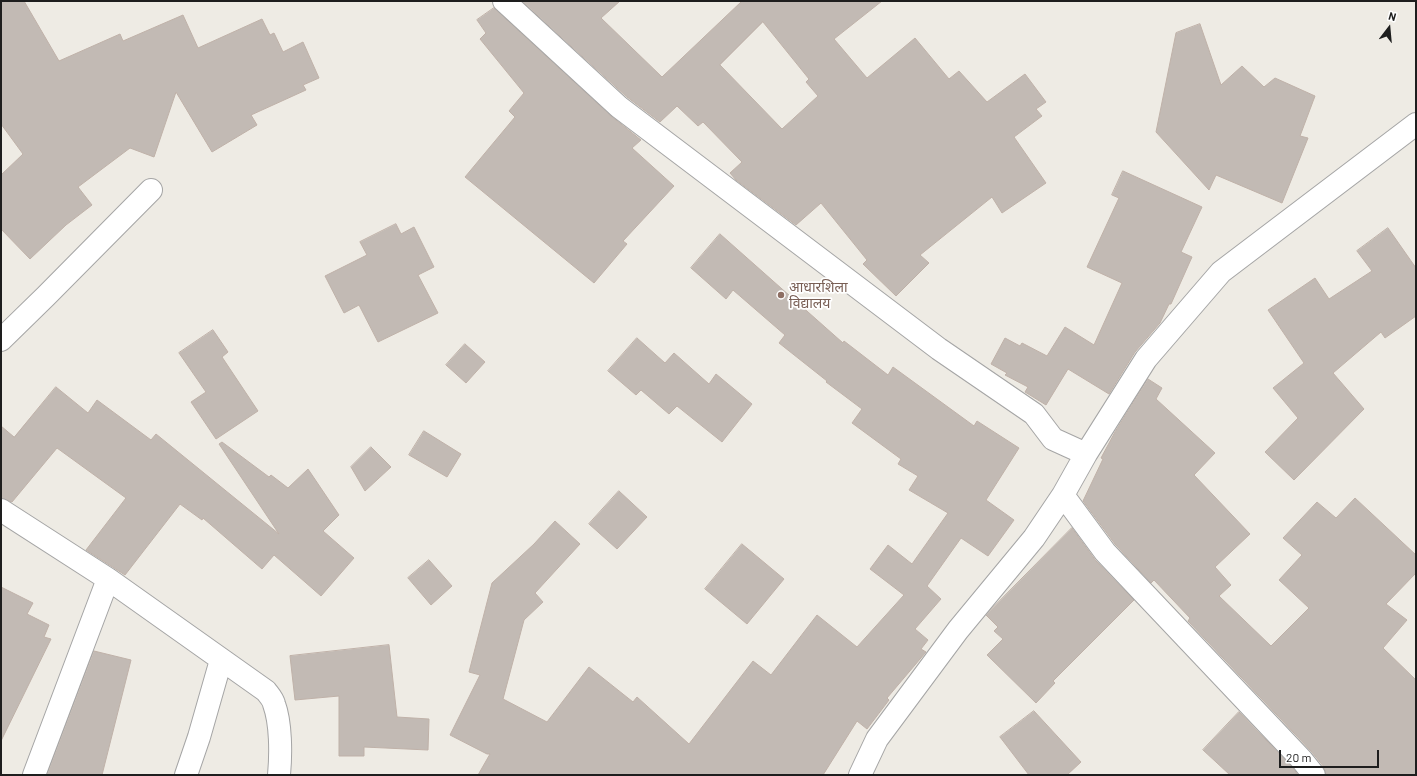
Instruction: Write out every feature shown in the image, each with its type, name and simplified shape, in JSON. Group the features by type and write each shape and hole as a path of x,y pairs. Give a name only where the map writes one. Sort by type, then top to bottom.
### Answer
{"street":[{"path":"504,1 619,107 939,350 1034,414 1053,439 1086,454"},
{"path":"860,775 877,738 958,630 1034,538 1063,495 1086,454 1146,359 1221,272 1416,124"},
{"path":"1,340 151,190"},
{"path":"1063,495 1105,552 1302,760 1314,775"},
{"path":"1,510 108,579 266,691 274,702 278,724 279,775"},
{"path":"34,775 108,579"},
{"path":"186,775 199,737 221,660"}],"building":[{"path":"1,1 24,1 59,61 120,34 123,41 183,15 198,48 262,19 270,35 274,33 283,52 303,42 319,78 303,85 306,90 251,115 257,125 212,152 176,92 154,157 130,148 78,187 92,205 66,225 30,259 1,229 1,175 23,154 1,124"},
{"path":"522,1 620,1 601,18 662,77 742,1 882,1 834,39 867,78 915,38 949,79 959,71 987,102 1025,74 1046,102 1036,109 1042,116 1014,137 1046,183 1002,213 992,197 920,255 929,263 896,296 863,264 867,260 821,203 796,225 736,180 730,173 742,162 703,122 698,126 677,106 660,122 627,97","holes":["763,22 809,79 806,82 818,96 782,129 720,65"]},
{"path":"494,8 611,116 641,140 632,148 674,186 623,241 627,244 594,283 465,177 515,117 509,111 524,93 480,39 486,33 477,20"},
{"path":"1200,24 1221,85 1242,66 1264,87 1275,78 1315,96 1300,136 1308,138 1282,203 1216,175 1209,190 1156,132 1176,33"},
{"path":"1123,171 1202,207 1181,252 1192,257 1171,304 1169,304 1160,323 1135,352 1109,394 1068,369 1046,405 1025,392 1028,387 1005,375 1007,373 991,364 1005,338 1020,346 1022,343 1047,356 1065,327 1094,345 1122,283 1087,267 1119,198 1112,195"},
{"path":"396,224 401,234 414,227 434,267 418,275 438,313 378,342 359,305 344,313 325,276 367,255 360,242"},
{"path":"1388,228 1416,268 1416,316 1385,338 1381,332 1333,373 1364,409 1294,480 1265,452 1298,418 1273,388 1304,363 1268,310 1315,278 1329,299 1372,271 1357,251"},
{"path":"720,234 843,343 844,341 888,375 893,367 974,426 977,421 1019,448 986,500 1014,520 988,556 961,538 927,586 941,599 915,629 928,640 921,649 926,652 887,698 889,700 867,729 857,721 823,775 478,775 490,754 487,754 450,735 480,675 469,672 492,583 534,544 555,521 580,544 535,593 543,602 524,620 503,699 547,722 589,667 633,702 637,697 689,744 753,661 771,675 817,615 857,647 904,595 870,569 888,545 912,564 948,513 909,490 918,476 898,464 901,459 852,423 862,409 826,382 827,381 779,343 785,335 733,290 726,299 691,268"},
{"path":"213,330 228,352 222,357 258,411 216,439 191,402 206,392 179,353"},
{"path":"637,338 665,363 674,353 709,384 716,374 752,404 722,442 677,406 669,414 641,390 636,395 608,371"},
{"path":"465,344 485,362 466,383 446,365"},
{"path":"1148,379 1162,388 1156,399 1215,453 1194,475 1250,534 1215,567 1231,585 1219,596 1271,646 1309,608 1279,580 1302,555 1283,538 1317,502 1336,518 1355,498 1416,555 1416,573 1386,604 1407,620 1383,648 1416,680 1416,775 1326,775 1324,767 1311,751 1188,621 1190,618 1154,580 1151,583 1115,544 1083,501 1103,459 1101,458 1115,432"},
{"path":"56,387 88,413 97,400 151,440 156,434 279,534 219,444 222,442 269,477 271,475 288,488 308,469 339,515 323,531 354,558 321,596 274,555 262,569 203,518 202,520 180,504 125,575 86,550 126,498 57,448 12,502 1,498 1,426 14,437"},
{"path":"424,431 461,454 447,477 409,455"},
{"path":"371,447 391,467 365,491 351,467"},
{"path":"619,491 647,517 617,549 589,524"},
{"path":"1072,528 1096,561 1134,600 1053,681 1055,683 1036,703 987,655 1003,639 994,631 998,627 986,615"},
{"path":"742,544 784,579 747,624 705,589"},
{"path":"429,560 452,586 431,605 408,578"},
{"path":"1,587 33,603 27,614 49,625 44,637 51,639 1,741"},
{"path":"389,645 397,717 429,719 428,750 364,747 364,756 339,756 339,696 295,700 290,656"},
{"path":"94,651 131,660 102,775 47,775"},
{"path":"1034,711 1081,762 1067,775 1029,775 1000,737"},
{"path":"1239,712 1298,775 1230,775 1203,750"}],"place":[{"name":"आधारशिला विद्यालय","path":"781,295"}]}
